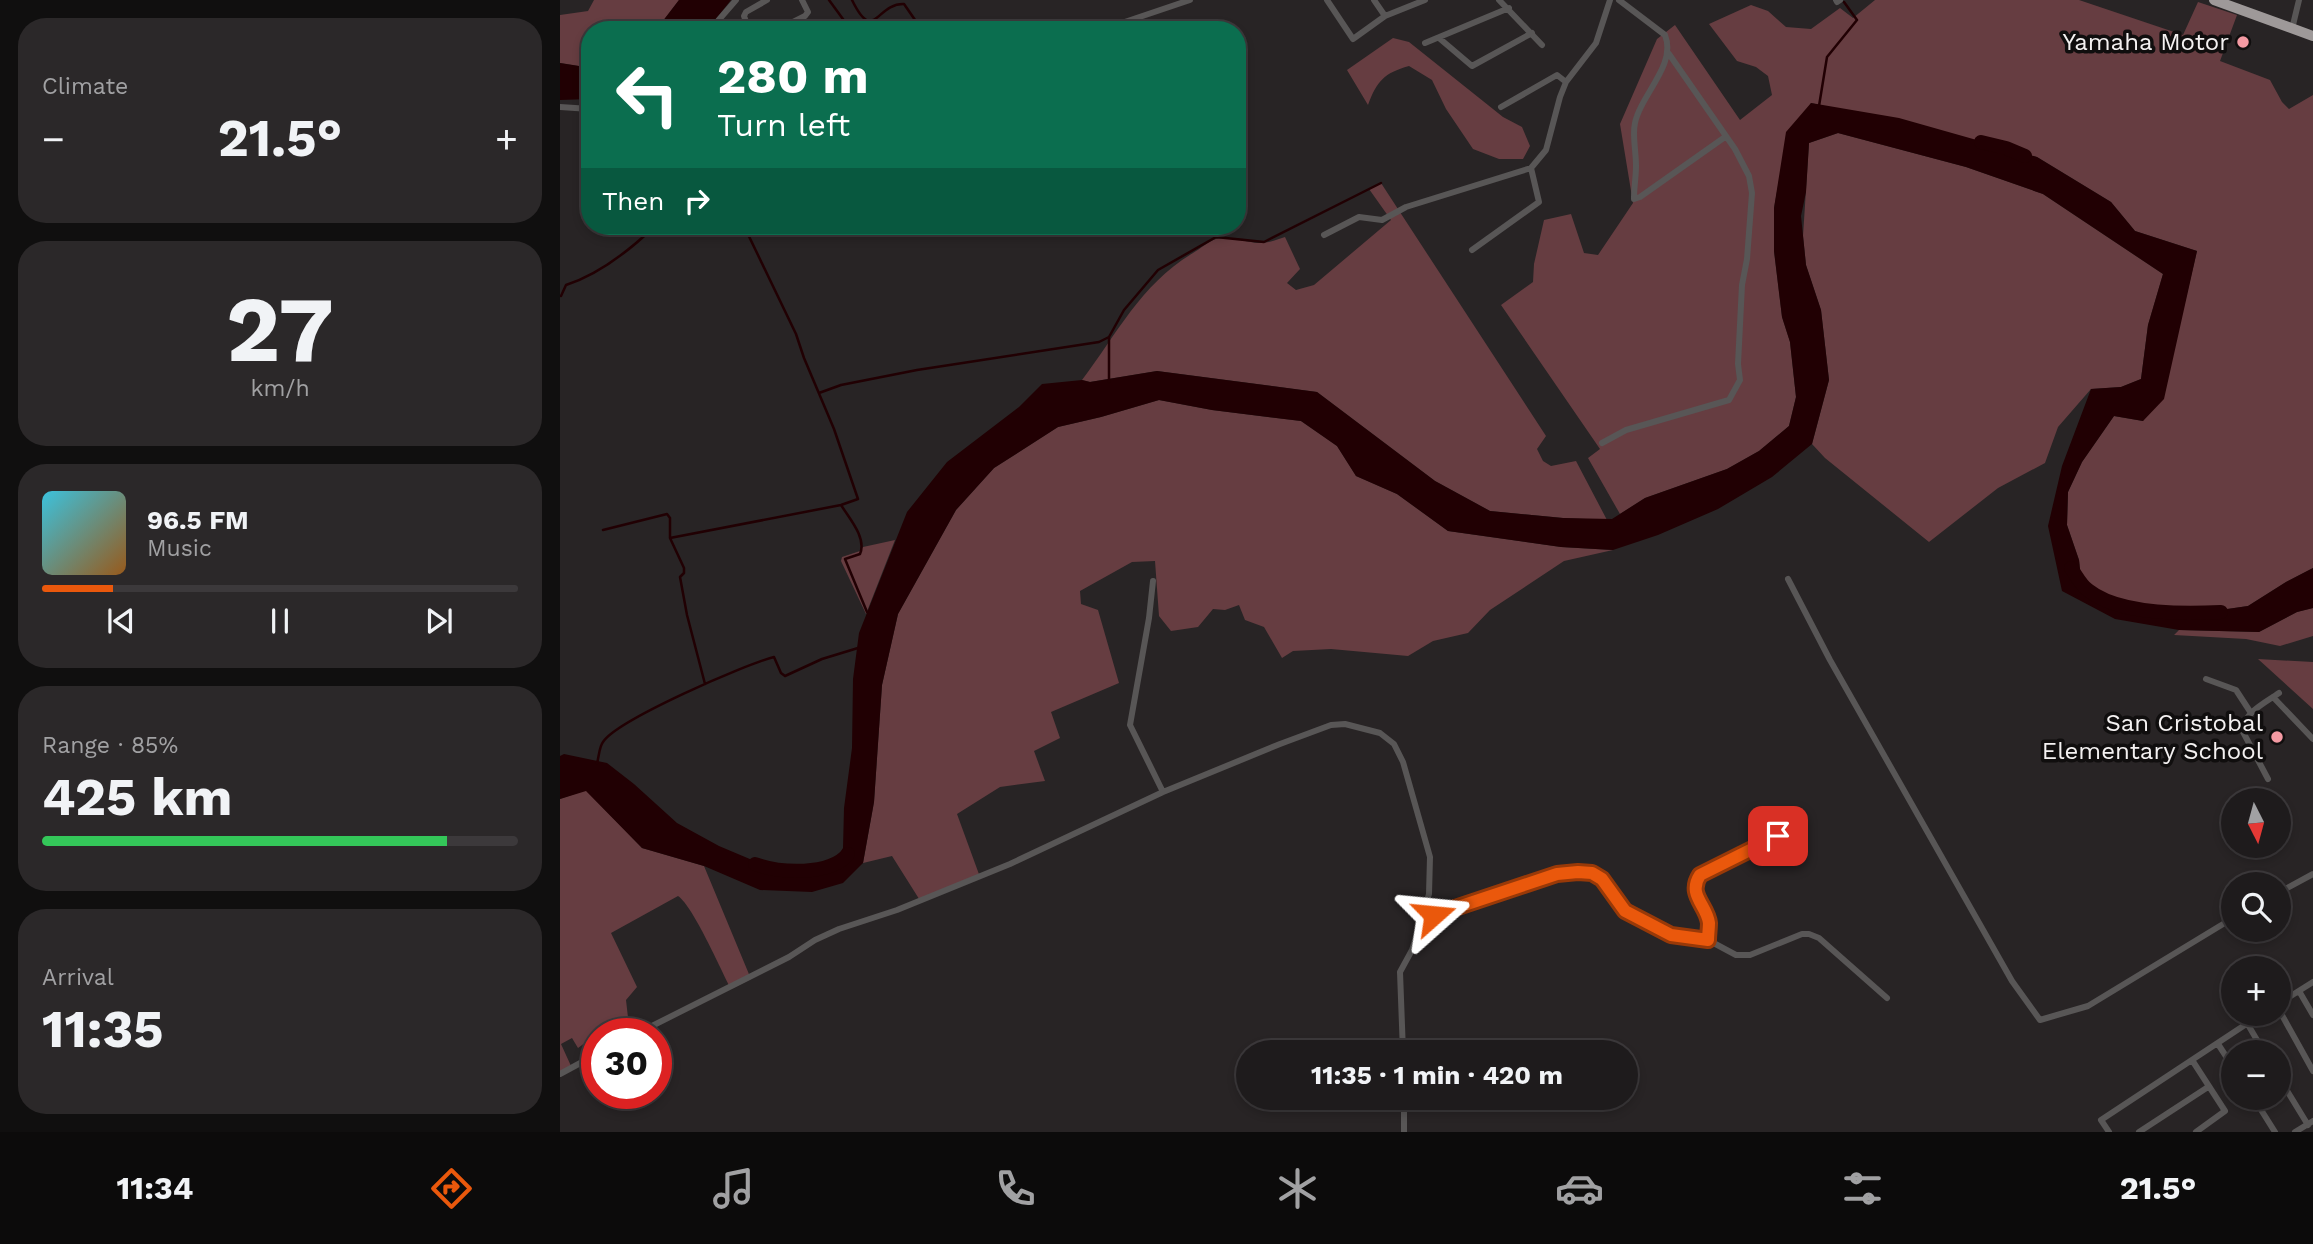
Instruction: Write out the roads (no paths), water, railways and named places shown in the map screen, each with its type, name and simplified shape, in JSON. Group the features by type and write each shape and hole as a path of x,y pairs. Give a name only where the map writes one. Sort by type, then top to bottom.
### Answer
{"highway":[{"path":"2214,0 2313,36"}],"street":[{"path":"718,21 736,0"},
{"path":"746,21 746,12 767,0"},
{"path":"796,21 808,12 802,0"},
{"path":"1128,21 1190,0"},
{"path":"1327,0 1353,39 1385,16 1425,0"},
{"path":"1374,0 1385,16"},
{"path":"1499,0 1542,46"},
{"path":"1324,235 1359,217 1381,220 1416,204 1531,169 1546,150 1566,82 1596,43 1611,0"},
{"path":"1602,443 1626,430 1729,400 1740,380 1738,364 1742,285 1747,259 1752,192 1749,176 1735,149 1669,54 1665,35 1619,0"},
{"path":"2292,29 2299,0"},
{"path":"1425,43 1508,8"},
{"path":"1439,38 1472,66 1532,33"},
{"path":"1669,54 1634,128 1634,199 1726,137"},
{"path":"1501,107 1558,75 1566,82"},
{"path":"560,107 581,108"},
{"path":"1472,250 1539,202 1531,169"},
{"path":"1788,579 1830,660 2012,981 2040,1020 2088,1006 2221,926"},
{"path":"1153,580 1130,725 1163,792"},
{"path":"2206,679 2236,690 2250,713"},
{"path":"2268,779 2242,730 2250,713 2276,695 2313,739"},
{"path":"668,1018 789,957 827,934 1010,864 1163,792 1331,725 1345,724 1380,733 1394,744 1403,762 1430,857 1429,894 1412,950 1400,972 1403,1040"},
{"path":"1708,940 1709,921 1695,892 1696,881 1700,875 1778,836"},
{"path":"1421,918 1557,874 1592,873 1602,879 1625,911 1671,935 1708,940 1735,955 1750,955 1802,934 1819,938 1887,998"},
{"path":"2291,885 2313,874"},
{"path":"2291,997 2313,982"},
{"path":"2299,991 2313,1015"},
{"path":"2109,1132 2101,1119 2243,1026"},
{"path":"2289,1026 2313,1070"},
{"path":"2218,1044 2221,1049"},
{"path":"2192,1060 2225,1111 2196,1132"},
{"path":"560,1074 581,1063"},
{"path":"2139,1132 2207,1087"},
{"path":"2291,1095 2310,1123 2295,1132"},
{"path":"1404,1110 1404,1132"},
{"path":"2261,1110 2275,1132"}],"waterway":[{"path":"829,0 844,21"},
{"path":"852,0 859,13 871,21"},
{"path":"1819,106 1827,57 1857,20 1844,2"},
{"path":"871,21 887,9 904,4 916,21"},
{"path":"1981,142 2025,156"},
{"path":"1109,382 1109,337 1124,310 1158,270 1216,237 1264,242 1381,183"},
{"path":"561,296 566,285 591,275 645,235"},
{"path":"670,538 841,505 858,499 834,429 796,334 748,235"},
{"path":"819,393 841,385 917,370 1099,342 1109,337"},
{"path":"841,505 861,541 860,554 845,559 867,612"},
{"path":"603,530 667,514 670,518 670,538 684,568 680,577 705,684"},
{"path":"2071,568 2088,590 2116,604 2170,613 2221,612"},
{"path":"597,763 602,744 613,732 656,707 711,681 774,657 785,676 822,659 858,648"},
{"path":"755,864 804,871 829,866 848,854"}],"place":[{"name":"Yamaha Motor","path":"2243,42"},
{"name":"San Cristobal Elementary School","path":"2277,737"}]}
